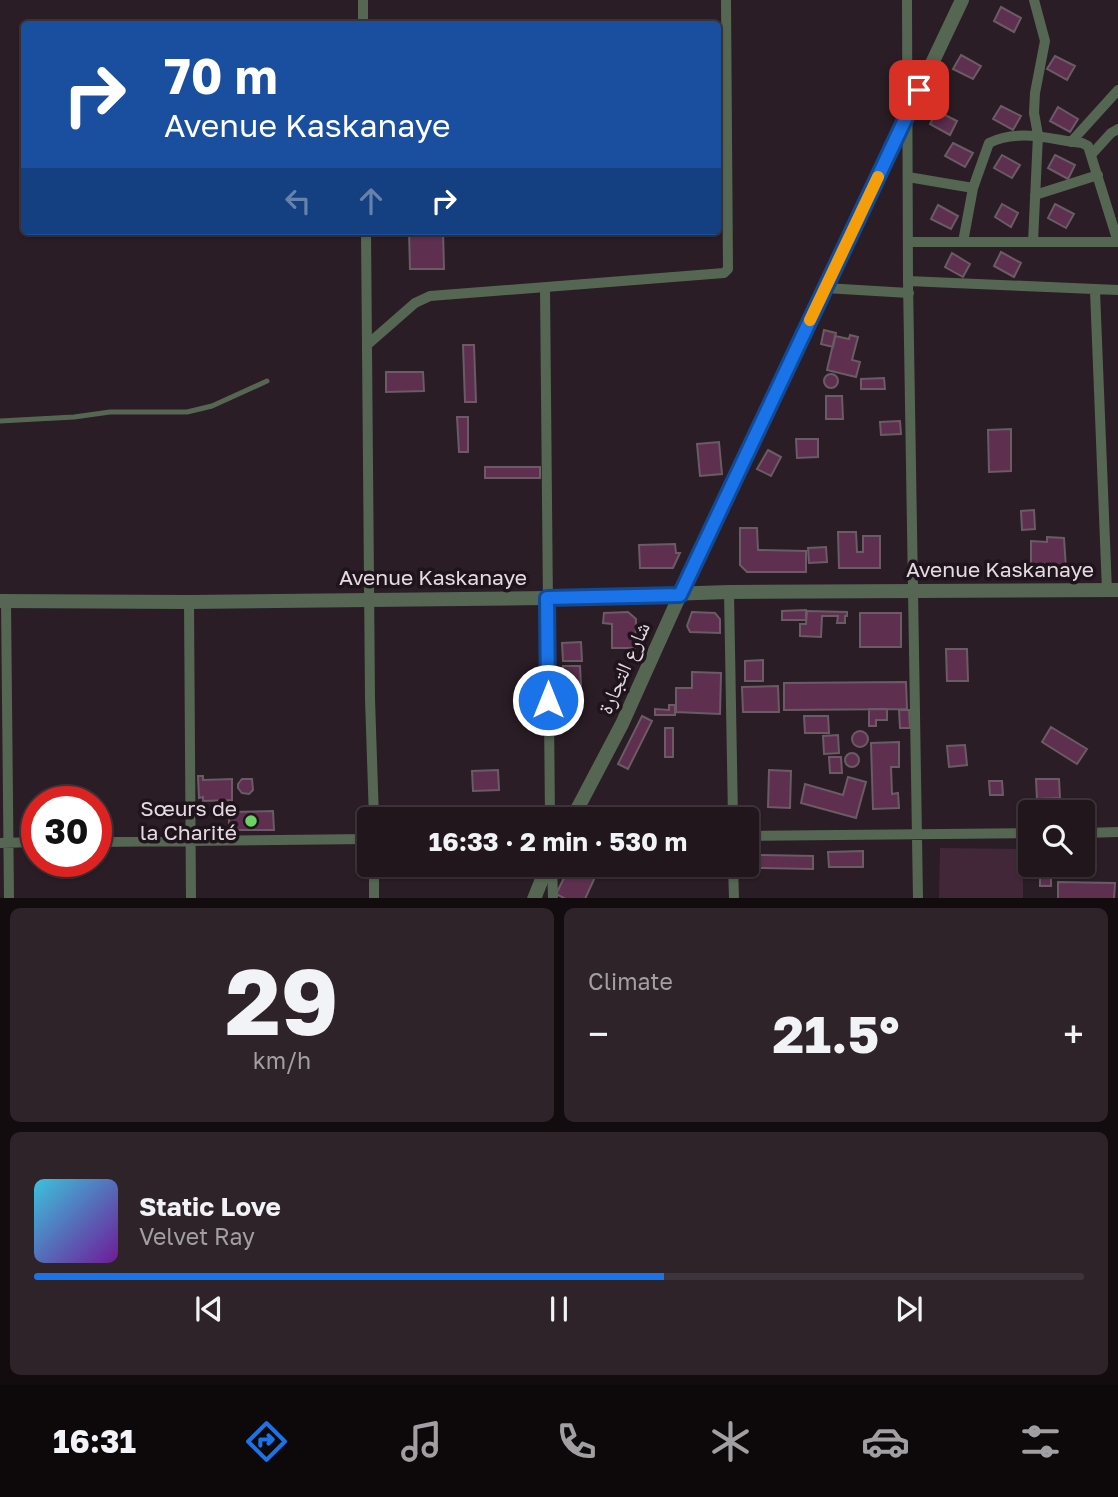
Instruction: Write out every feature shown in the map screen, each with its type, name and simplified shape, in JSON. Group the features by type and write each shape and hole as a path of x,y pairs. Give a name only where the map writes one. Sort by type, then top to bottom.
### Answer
{"street":[{"path":"363,0 363,21"},
{"path":"367,345 415,303 430,296 724,273 729,269 726,0"},
{"path":"907,0 908,281 918,898"},
{"name":"شارع التجارة","path":"578,807 622,724 680,595 962,0"},
{"path":"1033,242 1038,135 1034,113 1035,93 1045,41 1034,0"},
{"path":"1071,142 1118,90"},
{"path":"1091,155 1118,129"},
{"path":"908,242 963,242 1118,242 1088,146 1038,135 1000,138 989,143 973,188 963,242"},
{"path":"1035,195 1098,175"},
{"path":"908,177 973,188"},
{"path":"366,235 374,807"},
{"path":"908,281 1118,290"},
{"path":"545,288 550,807"},
{"path":"825,288 909,293"},
{"path":"1095,291 1113,591"},
{"name":"Avenue Kaskanaye","path":"3,601 189,602 547,598 729,592 1113,591"},
{"path":"729,592 733,807"},
{"path":"3,601 4,843 9,898"},
{"path":"189,602 191,898"},
{"path":"1095,833 1118,832"},
{"path":"759,836 1018,833"},
{"path":"112,842 357,839"},
{"path":"374,877 374,898"},
{"path":"534,898 544,877"},
{"path":"551,877 553,898"},
{"path":"733,877 734,898"}],"lane":[{"path":"0,421 110,412 187,412 212,406 267,381"}],"shaded area":[{"path":"940,848 1018,849 1018,877 1023,877 1023,898 939,898"}],"building":[{"path":"1001,7 1021,18 1014,32 994,21"},
{"path":"961,55 981,66 973,79 953,69"},
{"path":"1055,56 1075,66 1067,80 1047,69"},
{"path":"1001,106 1021,116 1013,130 993,119"},
{"path":"1058,107 1078,119 1070,132 1050,121"},
{"path":"937,111 957,121 950,135 930,124"},
{"path":"953,143 973,153 965,167 945,156"},
{"path":"1002,155 1020,165 1012,178 994,168"},
{"path":"1055,155 1075,165 1068,179 1048,168"},
{"path":"1002,204 1018,213 1011,227 995,217"},
{"path":"1055,204 1074,214 1066,228 1048,218"},
{"path":"938,205 958,216 951,229 931,219"},
{"path":"409,235 443,235 444,269 410,269"},
{"path":"1001,252 1021,263 1014,277 994,266"},
{"path":"952,253 970,264 963,277 945,267"},
{"path":"824,330 836,333 833,347 821,344"},
{"path":"850,335 858,337 852,360 860,362 856,377 827,370 835,336 849,339"},
{"path":"463,345 474,345 476,402 465,402"},
{"path":"386,372 423,372 424,391 386,392"},
{"path":"828,374 834,374 838,381 834,388 828,388 824,384 824,378"},
{"path":"884,378 885,389 861,389 861,379"},
{"path":"826,396 842,396 843,419 826,419"},
{"path":"457,417 468,417 468,452 459,452"},
{"path":"900,421 901,434 881,435 880,422"},
{"path":"1011,429 1011,471 989,472 988,430"},
{"path":"796,439 818,439 818,457 797,458"},
{"path":"719,442 722,474 700,476 697,444"},
{"path":"768,450 781,457 771,476 757,469"},
{"path":"485,467 540,467 540,478 485,478"},
{"path":"1034,510 1035,529 1022,530 1021,511"},
{"path":"740,528 757,528 758,550 806,551 806,572 747,572 740,565"},
{"path":"838,532 856,532 857,552 863,552 863,536 880,536 880,568 839,568"},
{"path":"1047,537 1064,538 1066,569 1031,568 1031,541 1047,542"},
{"path":"675,544 676,553 680,553 673,568 640,568 639,545"},
{"path":"826,547 827,562 809,563 808,548"},
{"path":"806,610 806,620 782,620 782,611"},
{"path":"807,611 847,612 847,616 845,623 837,623 838,616 822,616 821,637 800,636 800,624 806,624"},
{"path":"628,612 636,619 635,648 612,648 612,624 603,623 604,613"},
{"path":"692,612 715,613 720,619 720,633 690,632 687,626"},
{"path":"860,613 901,613 901,647 860,647"},
{"path":"581,642 582,661 563,661 562,643"},
{"path":"946,649 967,649 968,681 947,681"},
{"path":"763,660 763,681 745,681 745,661"},
{"path":"563,666 580,666 581,685 563,685"},
{"path":"692,672 721,673 720,714 676,712 676,688 692,688"},
{"path":"906,682 907,709 784,710 784,683"},
{"path":"778,686 779,712 743,712 742,687"},
{"path":"669,705 675,705 675,715 655,715 655,709 669,710"},
{"path":"869,709 887,709 887,720 876,720 876,726 869,726"},
{"path":"899,710 909,710 910,728 900,728"},
{"path":"642,716 652,721 628,769 618,764"},
{"path":"804,716 828,716 829,733 805,733"},
{"path":"1051,727 1087,749 1077,764 1042,742"},
{"path":"665,728 673,728 673,757 665,757"},
{"path":"857,731 863,731 868,739 866,745 857,747 852,742 852,736"},
{"path":"838,735 839,753 824,754 823,736"},
{"path":"899,742 899,767 891,767 892,794 898,793 899,808 873,809 871,743"},
{"path":"965,745 967,765 949,767 947,746"},
{"path":"852,753 857,755 857,765 852,767 847,765 845,760 847,755"},
{"path":"829,757 841,757 842,773 830,773"},
{"path":"498,770 499,790 473,791 472,771"},
{"path":"769,770 791,771 790,808 768,807"},
{"path":"198,776 203,776 203,780 232,779 232,800 203,801 203,797 199,798"},
{"path":"848,777 866,782 856,818 801,803 805,784 843,795"},
{"path":"242,779 252,779 253,790 249,794 242,793 238,788"},
{"path":"1036,779 1059,779 1060,798 1037,799"},
{"path":"989,781 1002,781 1003,795 990,795"},
{"name":"Sœurs de la Charité","path":"273,811 274,830 229,830 229,812"},
{"path":"863,851 863,867 829,867 828,852"},
{"path":"759,855 813,856 813,869 759,868"},
{"path":"564,877 595,877 585,898 564,898 556,894"},
{"path":"1051,877 1051,886 1040,886 1040,878 1035,878"},
{"path":"1058,882 1115,883 1114,898 1058,898"}],"slow traffic":[{"path":"810,320 878,177"}],"place":[{"name":"Sœurs de la Charité","path":"251,821"}],"route":[{"path":"548,700 547,598 680,595 919,90"}]}
